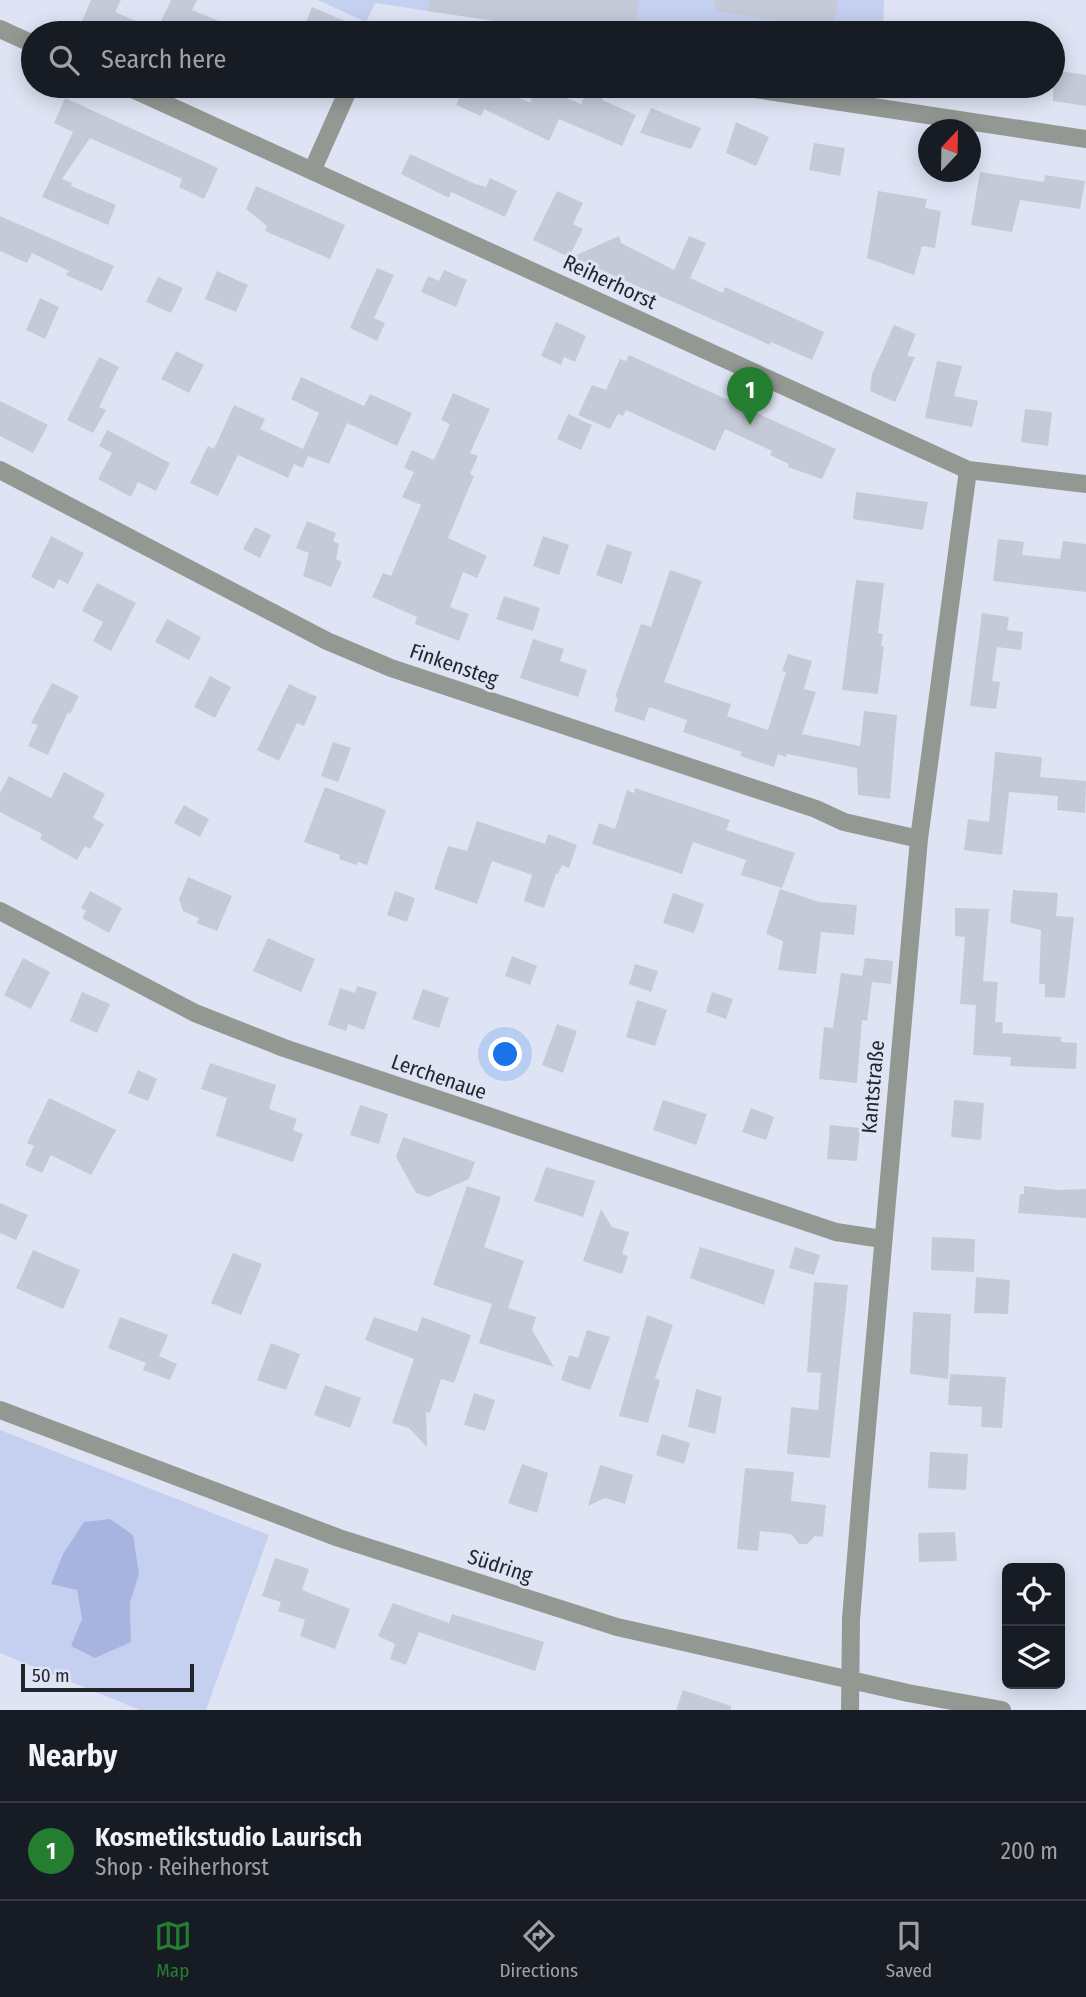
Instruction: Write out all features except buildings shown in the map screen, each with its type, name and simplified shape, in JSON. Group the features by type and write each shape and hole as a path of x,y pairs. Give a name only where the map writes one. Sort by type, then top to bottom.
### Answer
{"street":[{"path":"0,29 21,39"},
{"name":"Reiherhorst","path":"152,98 968,470 1086,484"},
{"path":"312,171 345,98"},
{"path":"814,98 1086,139"},
{"name":"Kantstraße","path":"850,1710 851,1619 882,1239 919,839 968,470"},
{"name":"Finkensteg","path":"0,471 327,641 372,660 816,809 844,822 919,839"},
{"name":"Lerchenaue","path":"0,911 195,1013 284,1048 836,1232 882,1239"},
{"name":"Südring","path":"0,1410 339,1538 564,1610 663,1639 1002,1710"}],"shaded area":[{"path":"318,0 884,0 883,21 495,21 375,3 366,21"},
{"path":"0,1430 269,1535 206,1710 140,1710 0,1653","holes":["139,1574 130,1603 131,1642 82,1619 77,1590"]},
{"path":"110,1519 133,1535 139,1574 130,1603 131,1642 95,1658 71,1646 82,1619 77,1590 51,1584 63,1554 84,1522"}],"place":[{"name":"Kosmetikstudio Laurisch","path":"750,425"}]}
